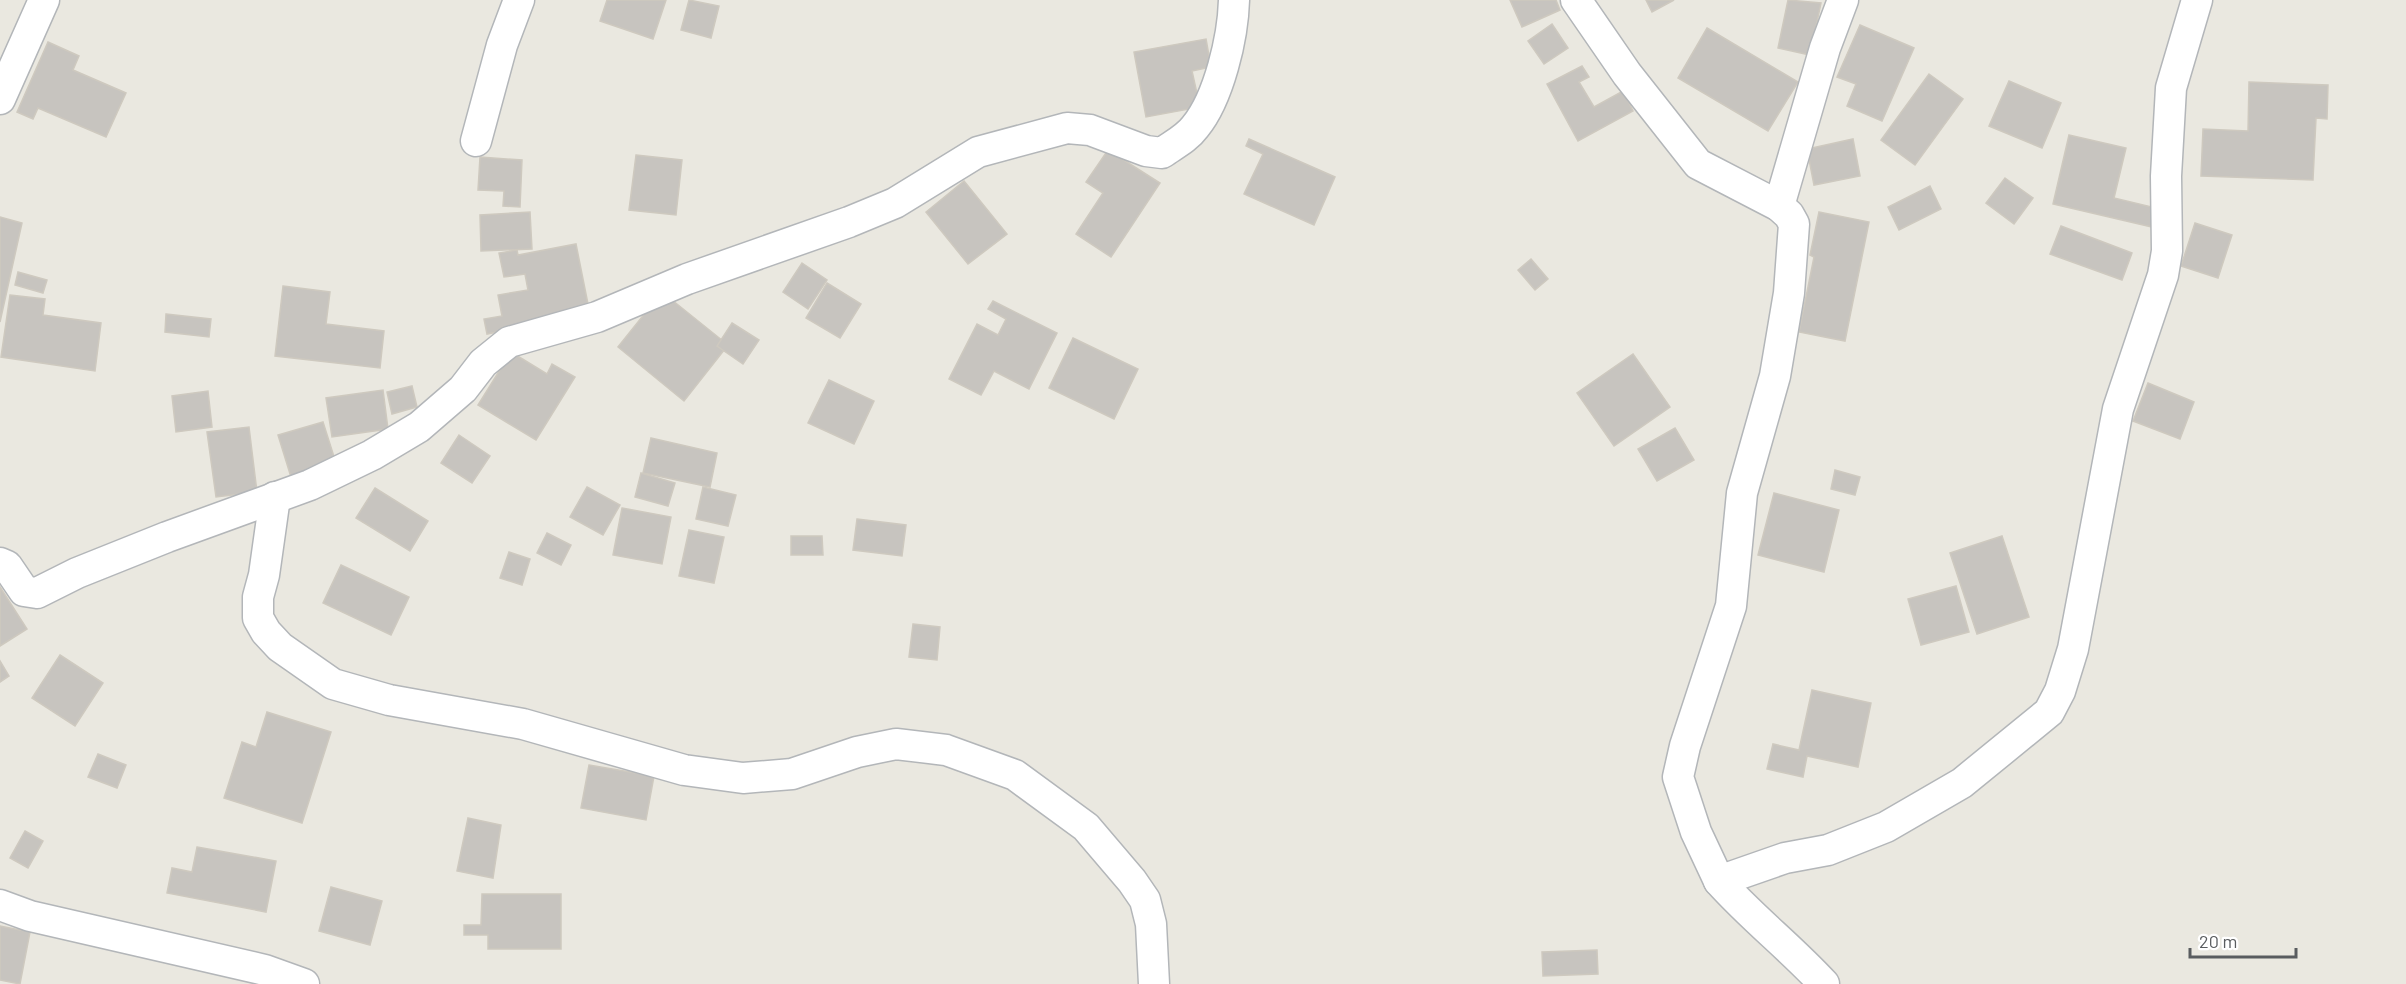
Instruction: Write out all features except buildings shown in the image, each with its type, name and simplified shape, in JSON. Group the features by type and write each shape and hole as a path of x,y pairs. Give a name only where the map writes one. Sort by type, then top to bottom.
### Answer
{"street":[{"path":"0,99 44,0"},
{"path":"476,141 502,45 519,0"},
{"path":"0,564 7,566 24,591 37,593 77,573 310,485 372,455 420,427 463,389 483,363 509,342 597,317 687,279 849,222 895,203 978,152 1067,128 1090,130 1146,152 1162,153 1195,128 1208,107 1229,40 1234,0"},
{"path":"1576,0 1627,74 1698,164 1779,206 1789,215 1794,224 1795,237 1775,376 1742,493 1731,606 1684,746 1678,777 1695,831 1719,880 1764,928 1804,962 1824,984"},
{"path":"1779,206 1825,48 1843,0"},
{"path":"1719,880 1785,858 1828,850 1886,827 1962,783 2049,712 2060,691 2073,649 2118,409 2163,276 2168,251 2166,176 2171,88 2198,0"},
{"path":"275,497 264,575 258,597 258,618 266,633 280,647 333,684 389,700 523,724 684,770 743,778 792,774 857,752 896,744 946,750 1014,775 1086,827 1132,880 1145,900 1151,924 1154,984"},
{"path":"0,904 30,916 232,962 304,984"}]}
